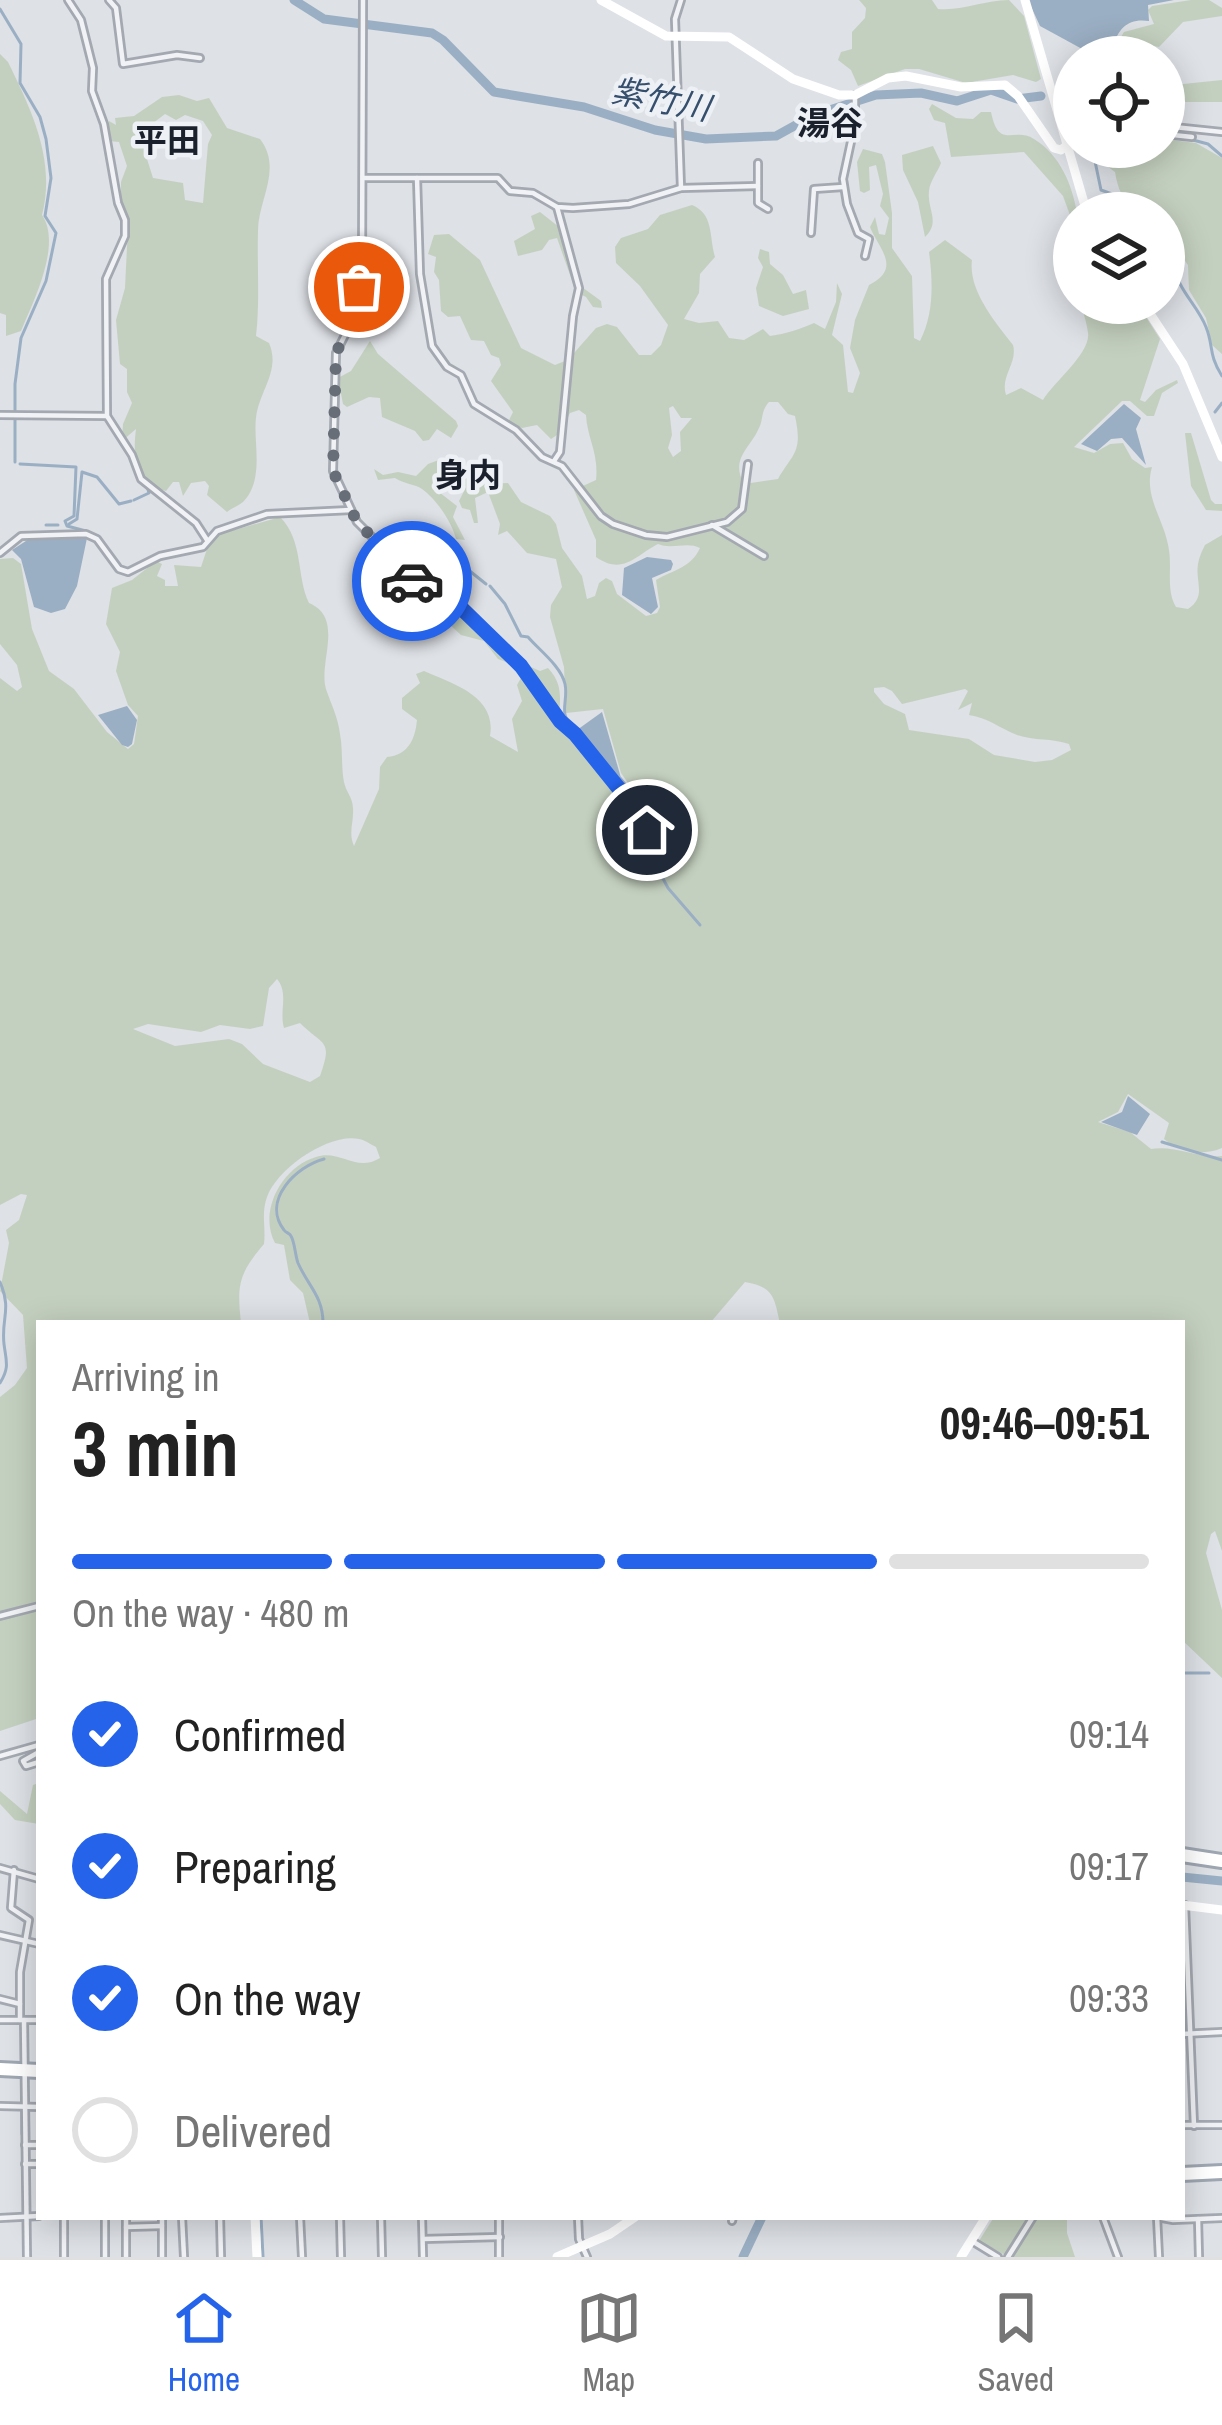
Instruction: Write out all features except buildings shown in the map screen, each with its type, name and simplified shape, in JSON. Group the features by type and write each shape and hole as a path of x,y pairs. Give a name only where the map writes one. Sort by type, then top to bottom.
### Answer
{"main road":[{"path":"601,0 656,32 675,37 729,37 803,84 855,100 888,78 906,76 965,88 1001,84 1053,139"},
{"path":"1025,0 1053,118"},
{"path":"1157,324 1183,364 1222,458"},
{"path":"1185,1855 1222,1861"},
{"path":"1185,1905 1222,1910"},
{"path":"0,2069 36,2071"},
{"path":"1185,2174 1222,2172"},
{"path":"255,2220 257,2257"},
{"path":"557,2257 631,2220"},
{"path":"961,2257 984,2220"}],"street":[{"path":"68,0 81,20 93,68 92,91 125,220 125,236 106,279 107,416 141,479 196,523 207,540"},
{"path":"109,0 116,8 123,64 177,55 200,58"},
{"path":"363,0 361,277 350,325 336,353 333,471 352,510 385,550 395,573 456,603 521,666 560,721 642,818 653,859"},
{"path":"681,0 675,20 681,188"},
{"path":"855,100 844,187 858,233 869,240 865,256"},
{"path":"1185,131 1222,132"},
{"path":"1185,135 1192,137"},
{"path":"758,163 758,203 768,208"},
{"path":"362,178 498,178 509,191 533,194 557,207 629,204 681,188 758,186"},
{"path":"417,178 420,274 435,352 461,375 474,404 516,430 542,458 554,461 601,516 660,537 734,518 742,509 748,464"},
{"path":"811,232 814,189 844,187"},
{"path":"554,461 560,452 573,316 580,295 557,207"},
{"path":"0,415 107,416"},
{"path":"0,553 21,536 86,534 98,539 119,569 128,572 164,554 203,547 218,531 275,512 352,510"},
{"path":"712,525 764,556"},
{"path":"0,1616 36,1607"},
{"path":"0,1756 36,1749"},
{"path":"36,1750 23,1761 26,1766 36,1763"},
{"path":"0,1868 36,1878"},
{"path":"14,1870 11,1908 29,1920 20,1972 27,2257"},
{"path":"0,1935 36,1943"},
{"path":"1185,1979 1194,2126"},
{"path":"0,1999 20,2004"},
{"path":"0,2020 36,2020"},
{"path":"1186,2033 1222,2032"},
{"path":"1185,2075 1192,2075"},
{"path":"0,2106 36,2107"},
{"path":"1185,2125 1222,2125"},
{"path":"25,2145 36,2145"},
{"path":"25,2164 36,2164"},
{"path":"0,2218 36,2216"},
{"path":"1185,2218 1222,2218"},
{"path":"1198,2219 1199,2257"},
{"path":"64,2220 64,2257"},
{"path":"105,2220 105,2257"},
{"path":"126,2220 126,2257"},
{"path":"162,2220 162,2257"},
{"path":"182,2220 184,2257"},
{"path":"220,2220 221,2257"},
{"path":"300,2220 302,2257"},
{"path":"340,2220 341,2257"},
{"path":"381,2220 382,2257"},
{"path":"422,2220 423,2257"},
{"path":"499,2220 499,2257"},
{"path":"578,2220 587,2257"},
{"path":"1008,2257 1031,2220"},
{"path":"1104,2220 1118,2257"},
{"path":"1157,2220 1159,2257"},
{"path":"126,2227 162,2226"},
{"path":"423,2239 500,2237"},
{"path":"971,2241 998,2257"}],"green space":[{"path":"859,0 932,0 938,9 947,9 1009,0 1024,16 1041,79 1036,82 1013,75 966,83 905,69 858,86 851,70 838,60 841,52 852,49 852,32 865,18 866,8"},
{"path":"1209,0 1222,8 1222,16 1183,22 1170,36 1122,36 1154,24 1148,10"},
{"path":"0,54 17,80 44,156 42,215 49,241 44,272 21,331 6,336 6,315 0,313"},
{"path":"1222,80 1222,102 1185,102 1185,84"},
{"path":"162,97 209,98 227,128 260,139 269,162 258,231 256,336 269,343 271,372 256,418 254,483 243,502 227,512 207,495 205,481 191,483 183,496 179,482 166,491 156,487 139,467 136,429 122,441 132,403 127,369 120,364 116,320 125,288 128,226 121,208 121,182 127,166 119,142 109,141 109,121 116,125 115,118 134,116","holes":["165,114 176,120 185,115 203,121 212,135 203,203 185,200 183,183 153,178 147,159 156,143 140,133"]},
{"path":"932,104 956,118 973,119 981,112 991,112 998,131 1027,136 1043,146 1053,157 1053,168 1061,168 1071,192 1059,192 1024,152 951,157 945,123 934,120"},
{"path":"1185,142 1222,158 1222,354 1212,345 1206,318 1189,290 1185,192 1121,192 1110,168 1185,168"},
{"path":"933,146 941,163 930,187 933,221 925,237 902,155"},
{"path":"863,149 882,154 885,162 892,248 912,276 914,338 920,341 930,309 929,252 945,240 972,260 978,294 1013,345 1006,395 1021,388 1043,400 1084,349 1086,324 1150,324 1160,339 1140,400 1145,402 1156,390 1178,383 1162,393 1154,416 1122,401 1074,447 1094,453 1123,443 1132,459 1152,467 1150,488 1167,539 1176,607 1188,609 1197,599 1201,554 1205,545 1222,535 1222,1148 1192,1152 1171,1144 1164,1139 1169,1123 1128,1094 1118,1112 1098,1122 1130,1132 1151,1149 1222,1156 1222,1551 1215,1531 1206,1553 1222,1610 1222,1678 1185,1643 1185,1320 779,1320 771,1295 745,1282 713,1320 309,1320 303,1293 290,1280 284,1245 275,1243 270,1231 269,1217 276,1192 304,1162 325,1155 363,1163 380,1158 376,1147 347,1139 305,1155 273,1186 264,1209 264,1244 241,1281 241,1320 36,1320 36,1719 0,1731 0,1620 17,1612 17,1607 0,1614 0,1397 27,1368 23,1315 0,1291 9,1243 6,1230 19,1220 27,1195 0,1205 0,678 17,691 22,687 17,665 0,644 0,559 13,558 21,564 32,629 49,671 74,689 107,732 128,749 134,744 138,716 128,705 116,671 120,652 106,624 112,588 132,580 156,561 162,564 157,576 165,580 165,586 178,586 174,565 201,567 217,535 280,517 293,537 309,603 326,619 324,678 339,728 344,782 353,804 354,846 379,789 380,767 387,757 405,750 414,734 417,720 402,709 402,698 420,683 416,674 424,671 470,693 487,711 490,736 518,752 512,719 522,701 517,685 522,676 514,665 498,659 484,641 461,635 448,623 444,603 448,601 522,663 540,671 548,668 560,694 559,724 628,804 644,834 652,875 662,873 657,824 621,773 603,709 566,713 564,667 550,617 562,587 556,559 527,553 507,531 498,535 500,524 488,492 475,498 478,523 474,523 470,510 459,501 466,487 452,469 443,473 435,489 457,506 453,517 465,540 456,539 443,511 422,489 395,478 378,480 374,469 383,475 416,476 428,464 452,455 478,484 508,483 521,502 556,524 562,548 582,576 587,599 595,596 606,578 617,594 646,616 657,613 656,580 687,564 700,548 658,544 614,565 596,557 596,540 574,490 596,480 586,415 579,410 570,413 562,429 574,353 596,328 617,327 639,355 651,355 661,345 668,325 640,286 616,263 615,247 621,238 648,229 660,215 692,205 699,209 707,220 715,257 700,274 699,293 684,319 718,321 729,338 744,340 763,329 776,335 814,323 825,329 836,302 837,283 842,294 832,335 843,345 848,392 853,393 860,373 850,348 855,320 869,285 885,272 886,265 870,227 875,217 879,234 885,235 889,218 880,206 883,194 876,165 869,167 870,190 864,193 857,162","holes":["778,402 795,416 797,445 778,479 744,484 740,461 766,406","673,406 681,418 692,418 680,432 681,451 673,457 668,448 672,435 669,408","874,688 892,691 902,704 965,689 958,710 972,703 969,715 1023,737 1069,744 1071,750 1035,762 994,755 969,739 909,730 905,714 884,704","277,979 284,1028 300,1023 326,1049 320,1076 310,1082 263,1064 242,1044 229,1039 175,1046 133,1029 148,1024 201,1032 220,1025 263,1026 269,988"]},
{"path":"540,212 559,227 575,282 601,301 602,308 593,307 576,292 557,238 542,250 518,256 514,241 535,229 531,216"},
{"path":"449,234 480,260 521,348 555,365 565,361 560,433 551,439 537,425 522,428 508,422 513,412 491,381 501,365 499,358 491,355 484,341 471,340 460,316 448,317 441,311 436,257 428,254 434,235"},
{"path":"760,249 769,252 770,264 783,275 793,294 806,290 809,309 783,316 759,306"},
{"path":"370,341 378,354 456,421 451,438 437,429 423,441 415,431 382,417 380,398 369,397 347,407 343,404 338,378 351,371"},
{"path":"1185,433 1191,433 1211,500 1222,504 1222,511 1206,510 1191,486"},
{"path":"33,1785 36,1824 15,1820 0,1804 0,1791 27,1814"},
{"path":"992,2220 1028,2220 1007,2256 979,2241"},
{"path":"1034,2220 1067,2220 1075,2257 1011,2257"}],"water":[{"path":"1028,0 1174,0 1148,5 1149,21 1135,21 1117,36 1058,36 1040,26"},
{"path":"1124,404 1141,418 1136,429 1146,465 1122,438 1111,439 1097,451 1081,444"},
{"path":"87,538 77,586 65,609 51,613 34,607 21,559 12,550 29,539"},
{"path":"647,557 673,564 671,570 652,578 658,607 651,614 622,595 624,568"},
{"path":"127,706 137,720 128,747 98,715"},
{"path":"602,712 621,778 577,730"},
{"path":"1128,1096 1150,1114 1137,1135 1101,1122 1122,1112"}],"waterway":[{"name":"紫竹川","path":"294,0 324,19 432,33 494,92 584,107 655,130 706,139 776,136 814,115 876,95 921,93 957,101 991,90 1017,99 1041,96"},
{"path":"0,9 21,44 20,83 40,117 46,139 51,178 45,216 56,233 46,281 21,338 15,384 15,462"},
{"path":"1193,140 1208,144 1222,156"},
{"path":"1096,168 1101,190 1106,192"},
{"path":"1185,291 1202,319 1222,376"},
{"path":"1215,412 1222,403"},
{"path":"20,464 76,467 74,516 65,521 67,526 86,531"},
{"path":"69,524 77,519 82,472 97,477 119,504 131,501"},
{"path":"134,500 149,493 145,479"},
{"path":"46,525 58,525"},
{"path":"433,551 446,552 486,584"},
{"path":"490,586 521,636 528,637 559,671 565,684 566,719 576,728"},
{"path":"620,778 646,811 668,888 700,925"},
{"path":"1162,1142 1222,1160"},
{"path":"323,1320 318,1298 298,1263 291,1236 278,1219 277,1207 293,1177 324,1159"},
{"path":"0,1282 5,1300 6,1364 0,1383"},
{"path":"1185,1673 1209,1673"},
{"path":"1185,1877 1222,1881"},
{"path":"0,2104 22,2104"},
{"path":"22,2109 22,2134"},
{"path":"261,2220 263,2257"},
{"path":"743,2257 761,2220"}],"way so far":[{"path":"359,287 350,325 336,353 333,471 357,522 385,550 395,573 412,581"}],"district":[{"name":"湯谷","path":"830,123"},
{"name":"平田","path":"167,140"},
{"name":"身内","path":"468,475"}],"route":[{"path":"412,581 465,610 521,666 647,830"}]}
